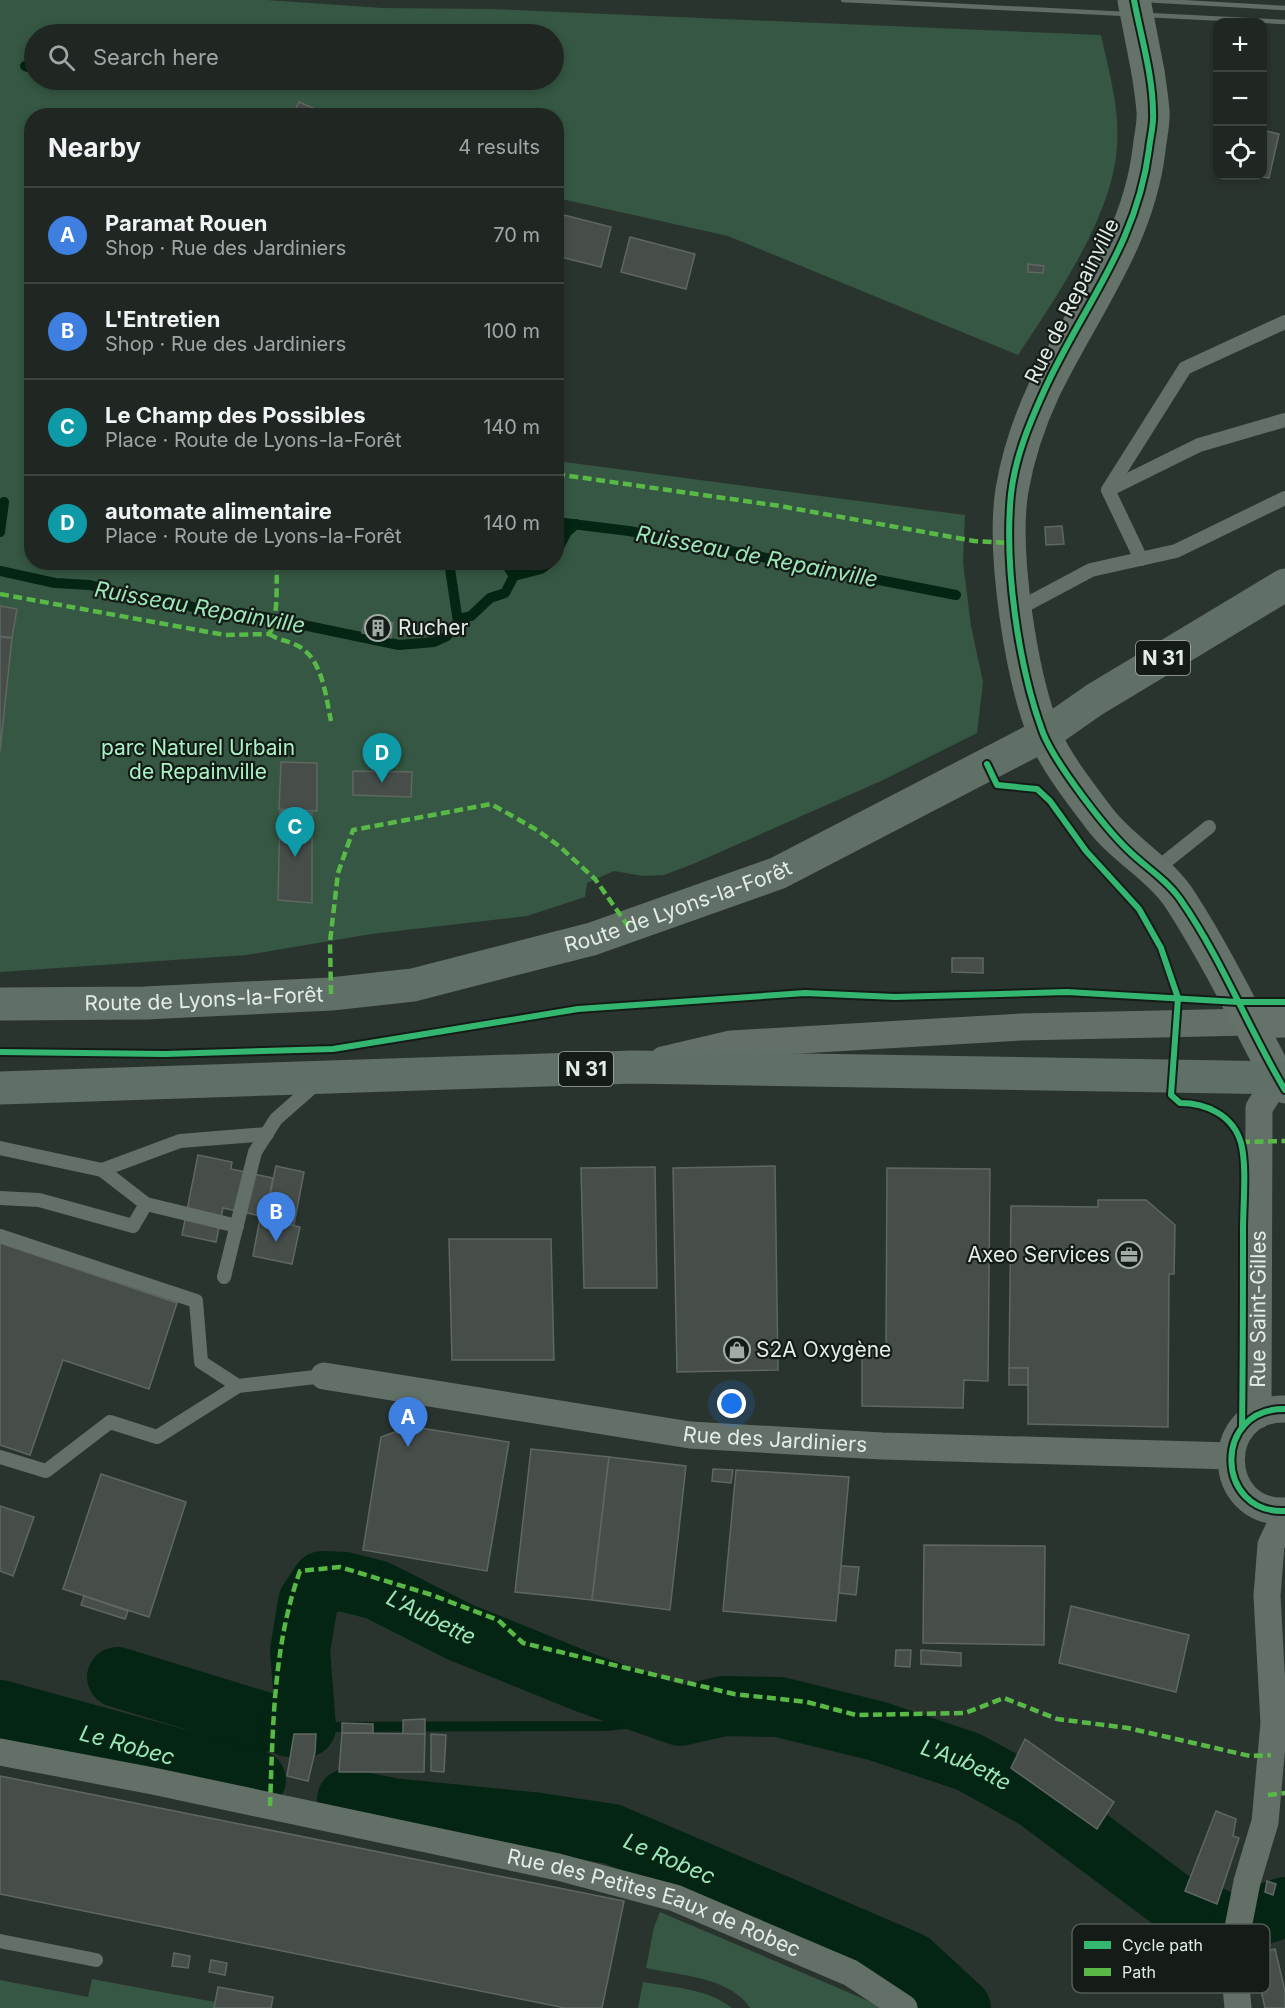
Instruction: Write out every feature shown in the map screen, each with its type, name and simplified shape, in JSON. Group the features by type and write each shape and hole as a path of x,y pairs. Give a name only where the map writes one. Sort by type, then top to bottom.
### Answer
{"main road":[{"name":"Route de Lyons-la-Forêt","path":"0,1004 146,1003 331,994 413,985 592,939 778,873 1044,735 1094,700 1285,585"},
{"name":"N 31","path":"0,1088 633,1067 1283,1082"}],"street":[{"name":"Rue de Repainville","path":"1134,0 1148,72 1153,114 1148,160 1137,209 1119,255 1045,389 1022,444 1011,494 1010,543 1016,610 1022,653 1044,735 1100,819 1129,851 1154,871 1180,898 1283,1082"},
{"path":"633,1067 731,1044 1021,1027 1285,1021"},
{"name":"Rue Saint-Gilles","path":"1258,1414 1259,1108 1283,1082"},
{"name":"Rue des Jardiniers","path":"324,1376 690,1435 882,1446 1231,1456"},
{"path":"1239,1924 1247,1882 1265,1822 1274,1723 1267,1596 1271,1545 1285,1513 1268,1510 1242,1493 1233,1475 1231,1456 1236,1436 1258,1414 1285,1409"},
{"name":"Rue des Petites Eaux de Robec","path":"0,1752 153,1780 558,1867 675,1898 851,1973 904,2008"},
{"path":"1237,1993 1238,2008"}],"lane":[{"path":"1108,490 1185,368 1285,322"},
{"path":"1108,490 1199,445 1285,420"},
{"path":"1108,490 1141,559"},
{"path":"1016,610 1091,570 1176,551 1285,498"},
{"path":"1154,871 1209,827"},
{"path":"224,1277 255,1152 276,1119 323,1077"},
{"path":"102,1170 180,1141 267,1134"},
{"path":"0,1148 102,1170 146,1204 237,1226"},
{"path":"0,1198 39,1200 133,1226 146,1204"},
{"path":"0,1236 195,1301 201,1362 238,1386"},
{"path":"0,1457 46,1471 110,1422 158,1437 238,1386 324,1376"},
{"path":"0,1941 96,1960"}],"green space":[{"name":"parc Naturel Urbain de Repainville","path":"0,0 267,0 382,8 490,9 1101,35 1117,119 1117,147 1113,174 1105,201 1080,256 1018,355 728,236 564,200 564,108 24,108 24,570 564,570 564,462 965,515 963,562 971,626 983,682 977,733 881,781 664,875 643,876 614,871 587,883 585,897 527,916 371,934 246,955 0,972"},
{"path":"660,1912 871,2002 880,2008 750,2008 730,1990 717,1984 646,1968 654,1927"},
{"path":"92,1979 215,2002 214,2008 0,2008 0,1980 88,1997"},
{"path":"643,1982 701,1993 732,2008 638,2008"}],"building":[{"path":"299,102 313,108 296,108"},
{"path":"1267,131 1279,134 1269,178 1267,178"},
{"path":"564,215 611,227 601,267 564,258"},
{"path":"630,237 695,254 686,289 621,272"},
{"path":"1028,264 1044,266 1043,273 1028,272"},
{"path":"1062,526 1064,544 1046,545 1045,527"},
{"path":"0,606 17,609 12,638 0,636"},
{"name":"Rucher","path":"365,620 393,623 391,638 362,633"},
{"path":"0,637 12,638 0,751"},
{"path":"281,762 317,763 317,811 279,809"},
{"path":"353,771 412,772 411,797 353,795"},
{"path":"280,811 312,813 312,903 278,900"},
{"path":"952,958 983,958 983,973 952,972"},
{"path":"198,1155 232,1162 231,1169 273,1178 265,1217 223,1208 216,1242 182,1235"},
{"path":"276,1166 304,1172 294,1225 265,1219"},
{"path":"775,1166 778,1370 677,1372 673,1168"},
{"path":"655,1167 657,1288 584,1288 581,1168"},
{"path":"887,1168 990,1169 988,1381 964,1380 963,1408 862,1406 862,1351 886,1350"},
{"path":"1098,1200 1146,1200 1175,1225 1174,1274 1169,1274 1168,1427 1028,1424 1028,1368 1009,1368 1011,1206 1098,1207"},
{"path":"260,1218 300,1227 292,1264 253,1256"},
{"path":"449,1239 551,1239 554,1360 452,1360"},
{"path":"0,1243 177,1303 149,1389 63,1360 30,1455 0,1445"},
{"path":"1009,1368 1028,1368 1028,1385 1009,1385"},
{"path":"406,1428 421,1428 509,1442 487,1571 363,1550 381,1437"},
{"path":"531,1449 609,1457 592,1600 515,1592"},
{"path":"609,1457 686,1466 670,1610 592,1600"},
{"path":"713,1469 733,1470 731,1483 712,1481"},
{"path":"736,1470 849,1477 836,1621 723,1611"},
{"path":"101,1474 186,1502 149,1617 63,1589"},
{"path":"0,1506 34,1517 13,1576 0,1571"},
{"path":"924,1545 1045,1546 1044,1645 923,1643"},
{"path":"841,1566 859,1567 856,1595 839,1593"},
{"path":"84,1596 128,1611 125,1619 81,1605"},
{"path":"1071,1606 1189,1635 1176,1692 1059,1663"},
{"path":"896,1650 911,1650 910,1667 895,1666"},
{"path":"921,1650 961,1653 961,1666 921,1664"},
{"path":"425,1719 425,1734 403,1734 403,1720"},
{"path":"342,1723 373,1724 373,1733 342,1733"},
{"path":"342,1733 425,1734 424,1772 339,1772"},
{"path":"294,1734 316,1734 315,1752 308,1781 287,1776"},
{"path":"431,1734 446,1735 444,1772 431,1771"},
{"path":"1025,1739 1114,1802 1097,1829 1011,1768"},
{"path":"0,1776 624,1901 602,2008 565,2008 0,1894"},
{"path":"1216,1811 1236,1819 1233,1836 1239,1838 1217,1904 1185,1891"},
{"path":"1267,1881 1276,1884 1273,1895 1265,1892"},
{"path":"1275,1949 1285,1991 1285,2008 1265,2008 1262,1993 1270,1993 1270,1950"},
{"path":"174,1953 190,1956 188,1968 172,1966"},
{"path":"211,1960 227,1963 225,1975 209,1972"},
{"path":"218,1987 273,1997 271,2008 214,2008"}],"waterway":[{"path":"0,532 4,502"},
{"name":"Ruisseau de Repainville","path":"564,523 629,531 956,595"},
{"path":"564,538 576,524"},
{"name":"Ruisseau Repainville","path":"0,571 55,583 90,585 122,594 171,600 202,610 265,617 399,645 434,642 447,636 458,622 450,570"},
{"path":"510,570 514,576"},
{"path":"458,619 471,616 490,598 505,593 514,576 537,570"},
{"name":"L'Aubette","path":"289,1727 306,1727 300,1651 308,1602 322,1581 345,1582 377,1590 460,1632 586,1683 680,1716 724,1706 779,1707 877,1731 969,1762 1036,1799 1175,1903 1216,1918"},
{"name":"L'Aubette","path":"117,1677 264,1722"},
{"name":"Le Robec","path":"0,1710 256,1780"},
{"name":"L'Aubette","path":"306,1727 606,1726 657,1721 680,1716"},
{"name":"Le Robec","path":"347,1799 392,1808 532,1822 612,1834 911,1962 961,2008"},
{"name":"L'Aubette","path":"1244,1921 1285,1907"}],"railway":[{"path":"843,0 1285,22"},
{"path":"1145,0 1285,8"}],"marked path":[{"path":"564,475 780,506 974,541 1010,543"},
{"path":"0,594 225,635 269,634 276,610 277,570"},
{"path":"269,634 300,647 314,661 325,691 331,721"},
{"path":"331,994 330,942 338,873 353,830 491,804 537,830 559,846 595,879 628,926"},
{"path":"1241,1142 1285,1141"},
{"path":"270,1806 279,1657 291,1599 300,1571 340,1567 432,1595 498,1620 523,1643 734,1694 807,1702 856,1715 965,1713 1004,1698 1057,1719 1128,1728 1250,1756 1271,1755"},
{"path":"1268,1795 1285,1793"}],"cycle path":[{"path":"1134,0 1149,71 1153,118 1143,184 1121,246 1059,360 1019,454 1011,494 1009,522 1011,583 1015,615 1026,677 1049,746 1106,826 1180,899 1209,945 1285,1090"},
{"path":"987,764 997,785 1037,789 1050,801 1086,851 1139,909 1161,948 1178,998 1171,1095 1180,1103 1199,1105 1217,1112 1232,1125 1241,1143 1244,1174 1242,1427"},
{"path":"0,1052 165,1054 333,1049 578,1009 805,993 895,997 1067,992 1238,1002 1285,1002"},
{"path":"1285,1409 1261,1413 1244,1425 1234,1442 1231,1461 1235,1480 1245,1496 1262,1507 1285,1511"}],"place":[{"name":"Rucher","path":"378,628"},
{"name":"automate alimentaire","path":"382,783"},
{"name":"Le Champ des Possibles","path":"295,857"},
{"name":"L'Entretien","path":"276,1242"},
{"name":"Axeo Services","path":"1129,1255"},
{"name":"S2A Oxygène","path":"737,1350"},
{"name":"Paramat Rouen","path":"408,1447"}]}
